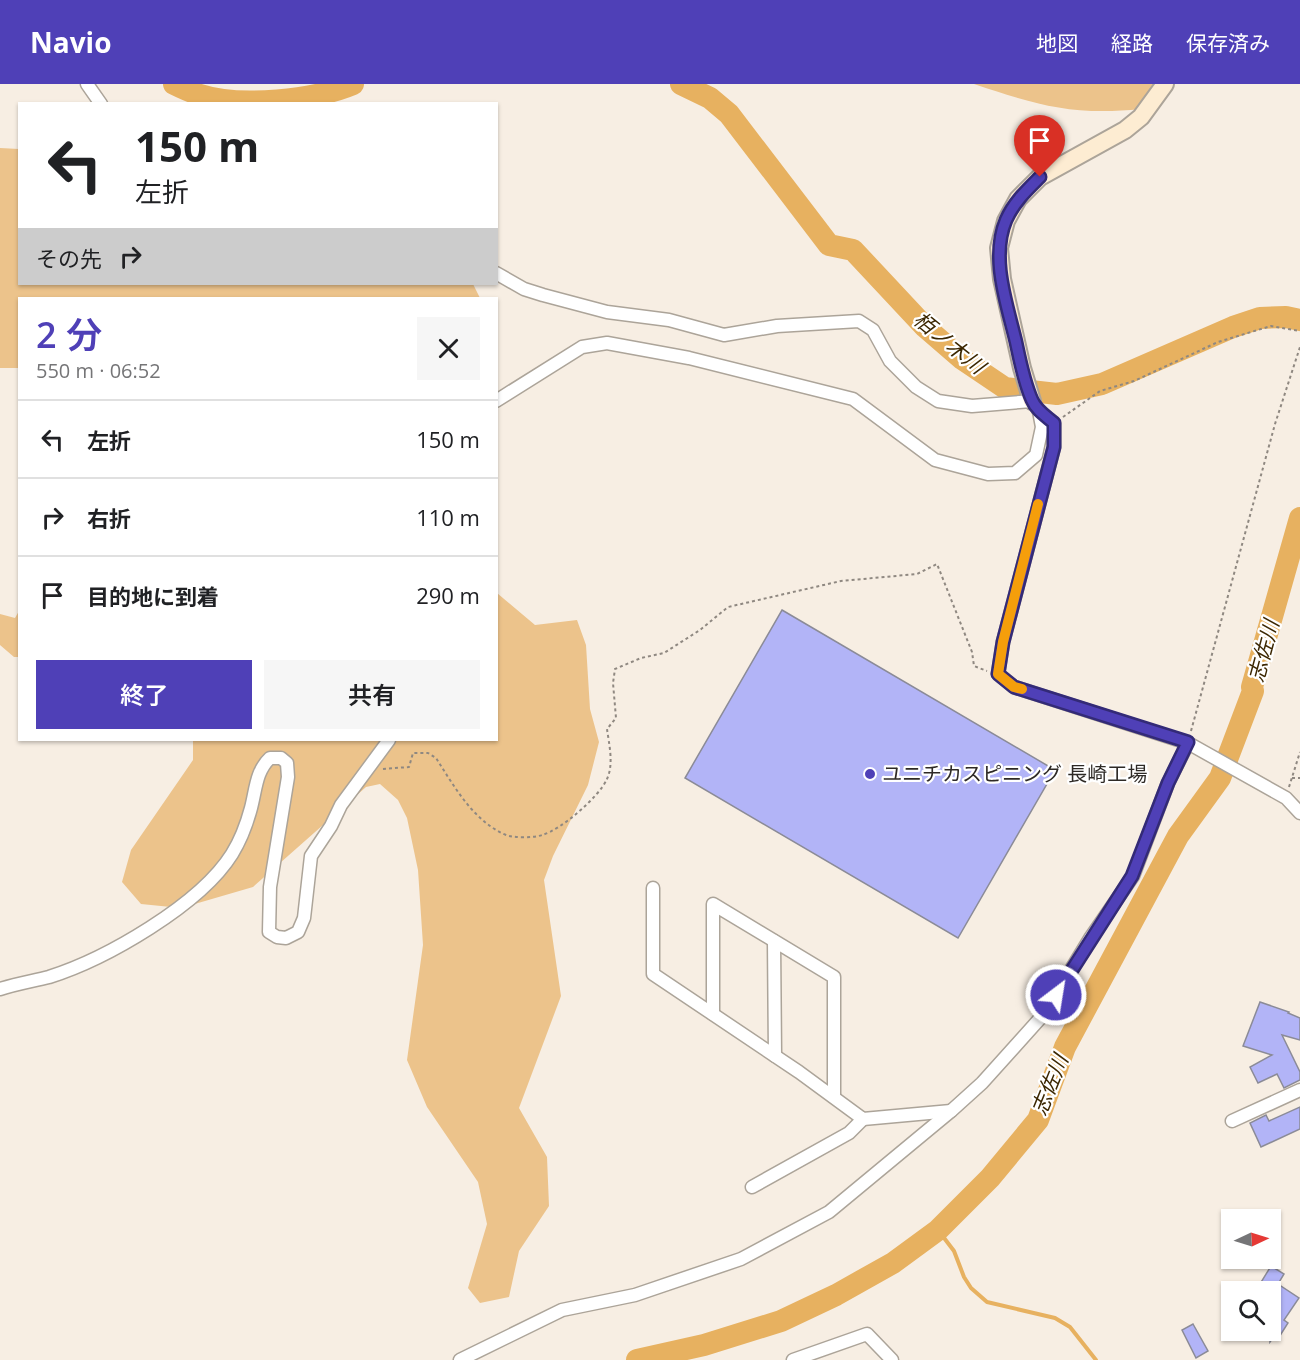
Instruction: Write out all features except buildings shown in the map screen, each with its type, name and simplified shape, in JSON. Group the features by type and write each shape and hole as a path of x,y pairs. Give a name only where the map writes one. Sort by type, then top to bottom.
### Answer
{"street":[{"path":"87,84 99,102"},
{"path":"498,399 582,347 607,343 689,358 853,399 935,460 988,474 1015,472 1036,455 1042,427 1022,368 1002,279 999,248 1006,221 1018,198 1040,177 1125,130 1141,117 1165,84"},
{"path":"498,274 524,289 543,295 607,312 669,320 724,335 777,326 859,321 873,330 890,361 916,387 938,401 972,406 1036,406 1054,423 1054,447 1003,642 998,674 1014,687 1188,742 1286,798 1300,813"},
{"path":"0,989 49,976 98,958 171,913 207,883 232,854 251,810 262,766 270,758 281,758 287,763 288,777 270,886 269,932 277,937 286,938 298,932 304,918 311,856 331,826 341,805 388,741"},
{"path":"460,1360 562,1310 635,1295 741,1259 829,1212 951,1111 982,1083 1044,1014 1132,876 1168,783 1188,742"},
{"path":"653,888 653,974 775,1056 863,1119"},
{"path":"713,1014 712,904 834,976 834,1097"},
{"path":"774,941 775,1056"},
{"path":"1232,1121 1300,1089"},
{"path":"752,1187 849,1133 863,1119 951,1111"},
{"path":"793,1360 867,1334 892,1360"}],"path":[{"path":"1054,423 1100,391 1134,381 1218,342 1271,326 1300,331"},
{"path":"1188,742 1275,424 1300,347"},
{"path":"365,771 410,767 413,753 428,753 436,758 469,807 491,826 508,836 542,836 575,814 593,797 607,779 611,754 607,729 616,718 613,683 615,669 641,658 664,653 700,630 728,608 841,581 917,574 937,564 972,652 974,666 998,674"},
{"path":"1286,798 1300,752"},
{"path":"1292,778 1300,778"}],"shaded area":[{"path":"974,84 1163,84 1141,109 1095,111 1037,103"},
{"path":"0,148 18,149 18,285 474,285 480,297 18,297 18,368 0,368"},
{"path":"498,594 535,625 577,620 586,645 590,709 599,742 588,785 553,856 544,880 561,996 519,1108 547,1157 549,1206 519,1251 509,1297 480,1303 468,1288 487,1224 478,1182 427,1107 407,1060 423,945 418,870 407,818 398,800 380,784 366,787 253,887 181,908 141,904 122,882 131,850 193,760 193,741 498,741"},
{"path":"18,613 18,657 14,657 0,645 0,614 15,618"}],"waterway":[{"name":"栢ノ木川","path":"174,84 197,94 235,101 298,98 337,90 353,84"},
{"name":"栢ノ木川","path":"681,84 710,98 729,114 829,245 853,250 925,327 962,359 1005,388 1057,394 1102,384 1233,327 1260,318 1286,317 1300,320"},
{"name":"志佐川","path":"637,1360 704,1345 781,1321 836,1295 893,1263 938,1230 990,1178 1038,1120 1065,1047 1178,836 1220,778 1253,691 1252,687 1300,518"},
{"path":"938,1230 954,1251 971,1288 987,1302 1055,1318 1070,1327 1096,1360"}],"slow traffic":[{"path":"1022,689 1014,687 998,674 1003,642 1038,504"}],"place":[{"name":"ユニチカスピニング 長崎工場","path":"870,774"}],"route":[{"path":"1040,177 1018,198 1006,221 999,248 1002,279 1022,368 1032,401 1039,411 1054,423 1054,447 1003,642 998,674 1014,687 1188,742 1168,783 1132,876 1056,995"}]}
